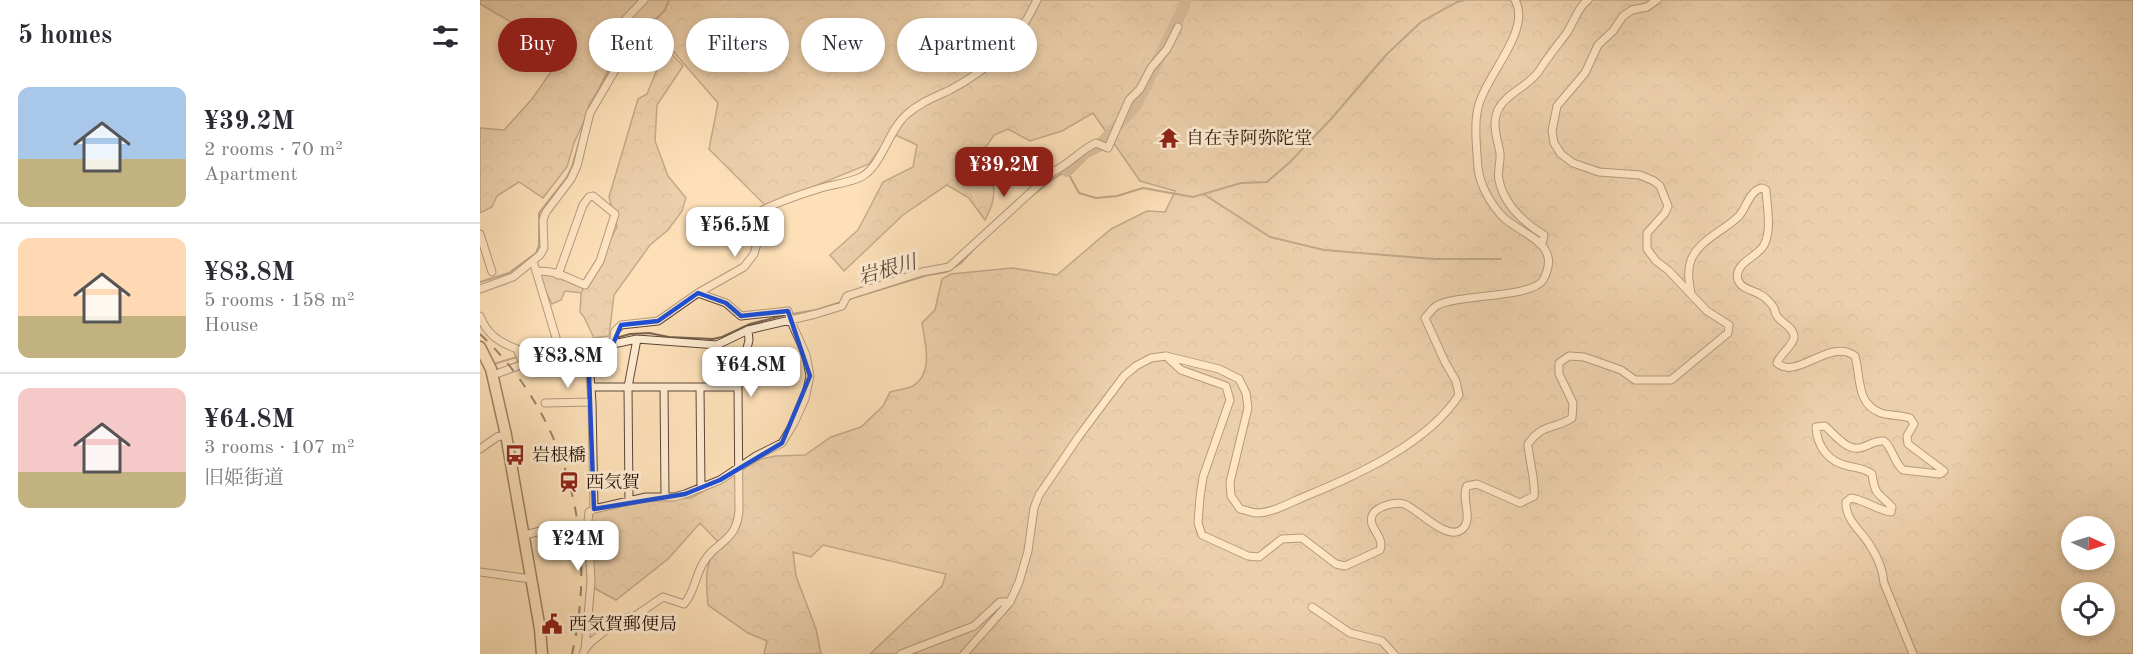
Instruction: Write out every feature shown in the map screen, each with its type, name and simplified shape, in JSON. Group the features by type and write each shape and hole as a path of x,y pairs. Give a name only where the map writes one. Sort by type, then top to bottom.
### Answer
{"highway":[{"path":"480,346 492,372 506,435 540,629 542,654"}],"street":[{"path":"480,289 513,277 540,255 544,248 543,220 546,212 572,179 590,113 614,72 609,58 615,35 620,25 644,0"},
{"path":"613,344 615,331 621,325 658,321 698,293 744,267 758,243 756,221 765,209 855,179 868,172 877,161 894,128 905,115 918,105 951,89 993,63 1018,35 1037,0"},
{"path":"964,654 1010,602 1028,552 1034,508 1039,495 1124,376 1151,358 1166,356 1219,369 1239,379 1246,393 1248,408 1230,482 1231,496 1240,509 1256,513 1270,511 1348,480 1386,459 1450,410 1460,396 1456,381 1425,318 1436,305 1459,299 1527,290 1541,283 1547,271 1548,256 1542,244 1503,217 1481,186 1479,173 1477,112 1483,92 1514,38 1519,9 1515,0"},
{"path":"1542,244 1544,235 1531,227 1508,205 1498,178 1501,160 1494,131 1495,116 1499,106 1535,76 1588,0"},
{"path":"1166,356 1181,370 1226,386 1230,400 1203,477 1198,523 1202,535 1248,556 1259,557 1282,539 1302,538 1336,564 1345,566 1380,550 1381,539 1372,523 1371,516 1373,512 1393,503 1406,504 1434,524 1458,531 1463,529 1467,522 1464,497 1467,486 1477,484 1520,503 1534,496 1536,488 1528,461 1528,444 1543,429 1572,418 1573,403 1559,374 1559,363 1562,359 1569,356 1584,357 1621,370 1635,380 1671,380 1728,333 1729,325 1707,311 1656,261 1647,249 1647,233 1665,213 1668,206 1659,186 1654,181 1640,176 1599,172 1573,163 1557,148 1551,131 1557,106 1585,74 1598,45 1613,31 1623,16 1658,0"},
{"path":"492,372 560,351 637,339 717,345 748,330 842,306 847,296 922,272 949,267 1054,171 1066,166 1086,148 1096,143 1107,148 1129,100 1140,89 1151,68 1167,50 1178,27"},
{"path":"1691,293 1688,279 1691,261 1697,251 1737,218 1755,190 1762,188 1766,190 1767,238 1760,251 1744,263 1737,277 1740,284 1762,295 1774,308 1776,315 1794,334 1793,340 1778,358 1777,363 1781,367 1790,367 1837,350 1848,351 1855,356 1864,401 1883,414 1910,418 1914,424 1907,436 1908,444 1944,471 1940,474 1903,470 1894,461 1889,446 1884,441 1873,442 1859,448 1852,447 1842,442 1825,426 1816,427 1819,444 1831,459 1872,474 1875,490 1892,507 1891,512 1886,512 1859,499 1851,498 1845,506 1852,522 1871,547 1879,564 1884,583 1913,654"},
{"path":"536,272 545,270 558,275 585,285 600,261 615,214 593,196 589,197 583,205 558,275"},
{"path":"480,234 492,272"},
{"path":"533,261 560,351"},
{"path":"584,651 591,582 589,512 646,497 685,495 720,480 756,456 782,443 804,399 810,376 806,355 788,311 741,316 726,303 698,293"},
{"path":"480,316 483,326 496,340 517,349 523,363"},
{"path":"584,651 620,619 635,616 663,597 681,604 686,602 691,595 702,564 727,540 738,522 738,387 749,340 748,330"},
{"path":"628,501 628,387 637,339"},
{"path":"588,348 592,402 594,509"},
{"path":"591,387 738,387"},
{"path":"664,387 665,497"},
{"path":"700,387 701,488"},
{"path":"545,403 592,402"},
{"path":"480,449 497,437 506,435"},
{"path":"524,535 558,527"},
{"path":"480,572 531,579"},
{"path":"901,654 974,626 1000,602 1010,602"},
{"path":"1312,607 1350,633 1382,641 1394,654"}],"highlighted area":[{"path":"698,293 726,303 741,316 788,311 810,376 782,443 720,480 685,494 594,509 588,348 613,344 621,325 658,321"}],"green space":[{"path":"480,0 2133,0 2133,654 870,654 942,586 946,574 823,545 811,557 793,552 796,576 816,629 821,654 764,654 767,641 748,633 708,605 706,580 708,566 720,544 700,523 668,559 616,600 590,586 591,516 595,511 637,499 691,498 761,459 805,455 831,437 861,427 883,406 890,392 913,386 924,373 926,348 922,323 935,310 942,279 951,274 1012,268 1057,275 1111,229 1147,211 1165,212 1175,191 1140,181 1093,113 1062,131 1030,141 1008,129 994,135 981,154 994,187 993,201 985,220 969,198 947,185 903,215 844,271 830,255 858,230 883,182 913,167 917,145 891,133 869,164 766,206 709,149 718,103 691,72 789,72 789,18 686,18 686,66 674,52 674,18 589,18 589,72 607,72 574,143 567,167 543,198 519,182 497,196 492,207 480,213 480,128 504,130 532,99 551,72 577,72 577,18 504,18 480,4"},
{"path":"674,56 683,66 657,105 655,141 668,176 686,198 682,211 668,230 650,245 614,295 609,336 594,338 580,312 581,293 617,227 609,197 638,99 647,94 656,72 674,72"},
{"path":"536,272 547,273 585,285 581,293 565,291 561,300 552,304"}],"waterway":[{"path":"657,18 665,10 669,0"},
{"name":"岩根川","path":"1067,171 1085,153 1099,146 1136,105 1183,9 1185,0"},
{"path":"1029,198 1067,171 1079,193 1096,198 1117,196 1143,188 1193,197 1241,183 1267,182 1289,163 1331,119 1386,55 1421,22 1465,0"},
{"path":"480,282 509,273 536,253 539,245 539,213 572,167 589,106 609,72"},
{"path":"1205,195 1270,237 1324,250 1434,259 1501,259"},
{"name":"岩根川","path":"846,300 928,275 947,272 961,263 974,249"},
{"name":"岩根川","path":"791,314 816,310 841,302"},
{"name":"岩根川","path":"616,338 630,334 649,333 669,337 713,339 750,324 785,315"},
{"name":"岩根川","path":"523,355 569,342 598,342 611,339"},
{"name":"岩根川","path":"494,364 517,357"}],"railway":[{"path":"480,334 510,367 535,402 554,441 569,481 578,523 581,567 579,610 572,654"}],"place":[{"name":"自在寺阿弥陀堂","path":"1169,138"},
{"name":"岩根橋","path":"515,455"},
{"name":"西気賀","path":"569,482"},
{"name":"西気賀郵便局","path":"552,624"}]}
